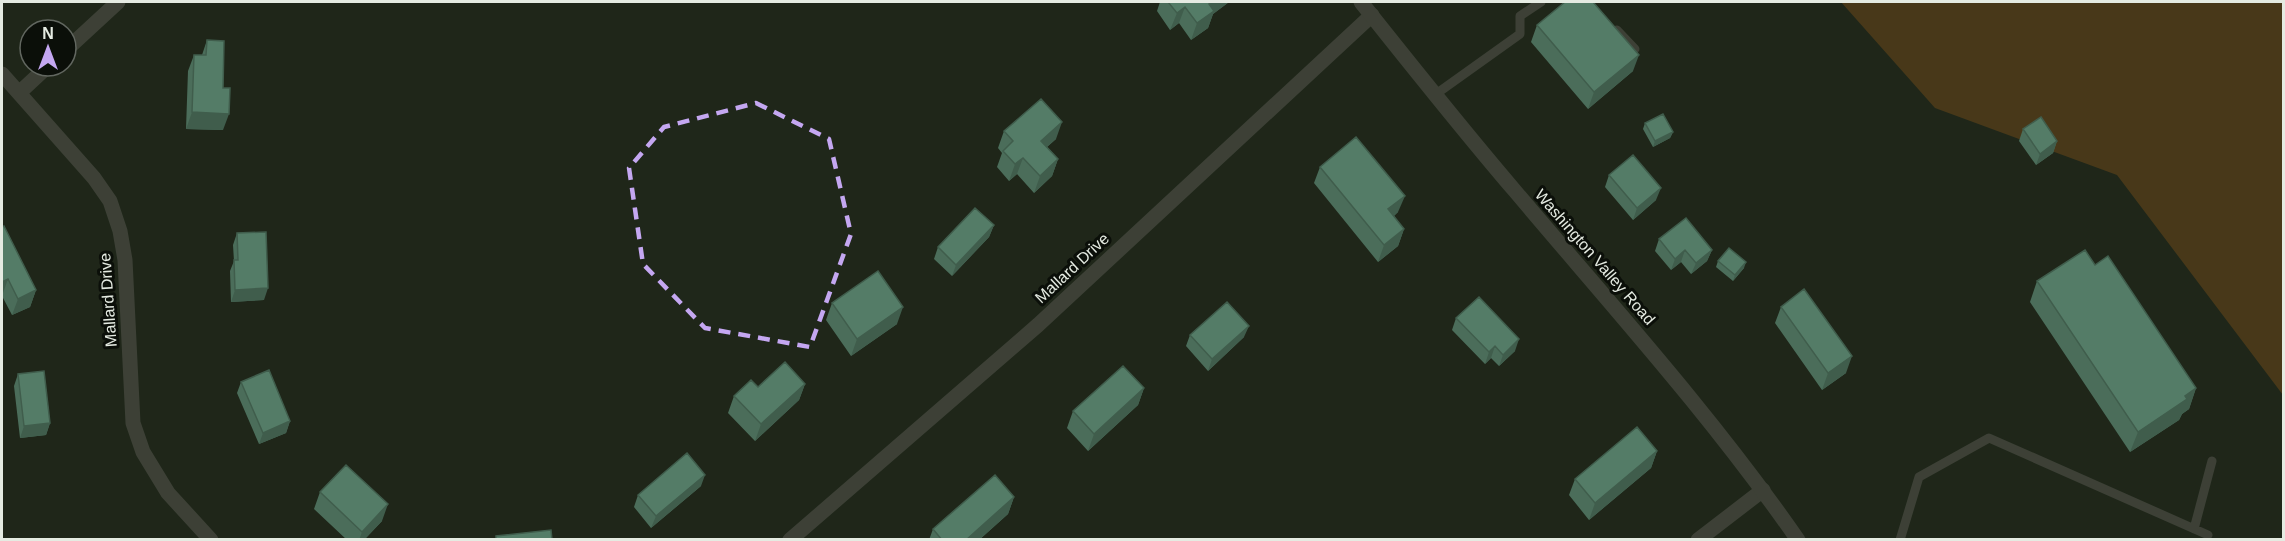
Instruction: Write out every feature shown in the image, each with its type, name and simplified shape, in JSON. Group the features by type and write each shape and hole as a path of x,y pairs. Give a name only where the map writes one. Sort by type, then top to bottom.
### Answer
{"street":[{"path":"78,39 118,2"},
{"name":"Washington Valley Road","path":"1361,2 1521,198 1698,405 1798,540"},
{"name":"Mallard Drive","path":"790,540 1038,325 1372,15"},
{"name":"Mallard Drive","path":"2,74 94,178 110,201 120,231 125,260 133,423 143,452 168,493 210,540"},
{"path":"19,93 35,78"},
{"path":"1698,540 1763,490"}],"lane":[{"path":"1436,94 1520,34 1520,16 1541,2"},
{"path":"1612,25 1635,49"},
{"path":"1900,540 1919,477 1989,438 2208,535"},
{"path":"2194,529 2212,461"}],"highlighted area":[{"path":"756,103 829,139 851,234 810,347 705,328 643,264 629,168 664,127"}],"shaded area":[{"path":"1841,2 2283,2 2283,395 2117,175 1935,108"}],"building":[{"path":"1168,2 1213,2 1209,4 1214,11 1197,23 1185,7 1177,13"},
{"path":"1565,2 1593,2 1639,55 1594,92 1537,25"},
{"path":"207,40 224,41 223,88 230,88 229,114 192,112 194,55 206,55"},
{"path":"1041,99 1062,122 1041,141 1058,159 1040,176 1023,158 1015,164 1003,151 1013,141 1004,131"},
{"path":"1663,114 1673,132 1655,141 1645,123"},
{"path":"2041,117 2057,141 2040,154 2023,129"},
{"path":"1356,137 1405,196 1388,209 1404,229 1384,245 1320,167"},
{"path":"1633,155 1661,188 1637,208 1609,175"},
{"path":"975,208 994,225 956,265 938,247"},
{"path":"1686,218 1712,250 1696,263 1685,250 1675,259 1659,239"},
{"path":"4,226 36,290 18,299 8,279 2,282 2,227"},
{"path":"266,232 268,288 235,290 234,260 238,260 237,233"},
{"path":"1729,248 1746,262 1735,275 1718,261"},
{"path":"2085,250 2095,265 2108,256 2196,388 2185,396 2187,399 2138,432 2037,281"},
{"path":"878,271 903,307 857,339 832,303"},
{"path":"1804,289 1852,356 1828,373 1781,307"},
{"path":"1479,297 1519,339 1503,355 1495,346 1489,352 1456,318"},
{"path":"1227,302 1249,326 1212,359 1190,335"},
{"path":"785,362 805,384 761,424 734,396 751,380 758,387"},
{"path":"1123,366 1144,388 1094,434 1073,411"},
{"path":"269,370 290,421 263,433 241,382"},
{"path":"44,371 50,423 24,426 18,374"},
{"path":"1637,427 1657,451 1595,503 1575,479"},
{"path":"687,453 705,475 656,516 638,495"},
{"path":"346,465 388,504 362,532 320,492"},
{"path":"995,475 1014,497 966,540 942,540 933,529"},
{"path":"551,530 552,540 496,540 496,536"}]}
